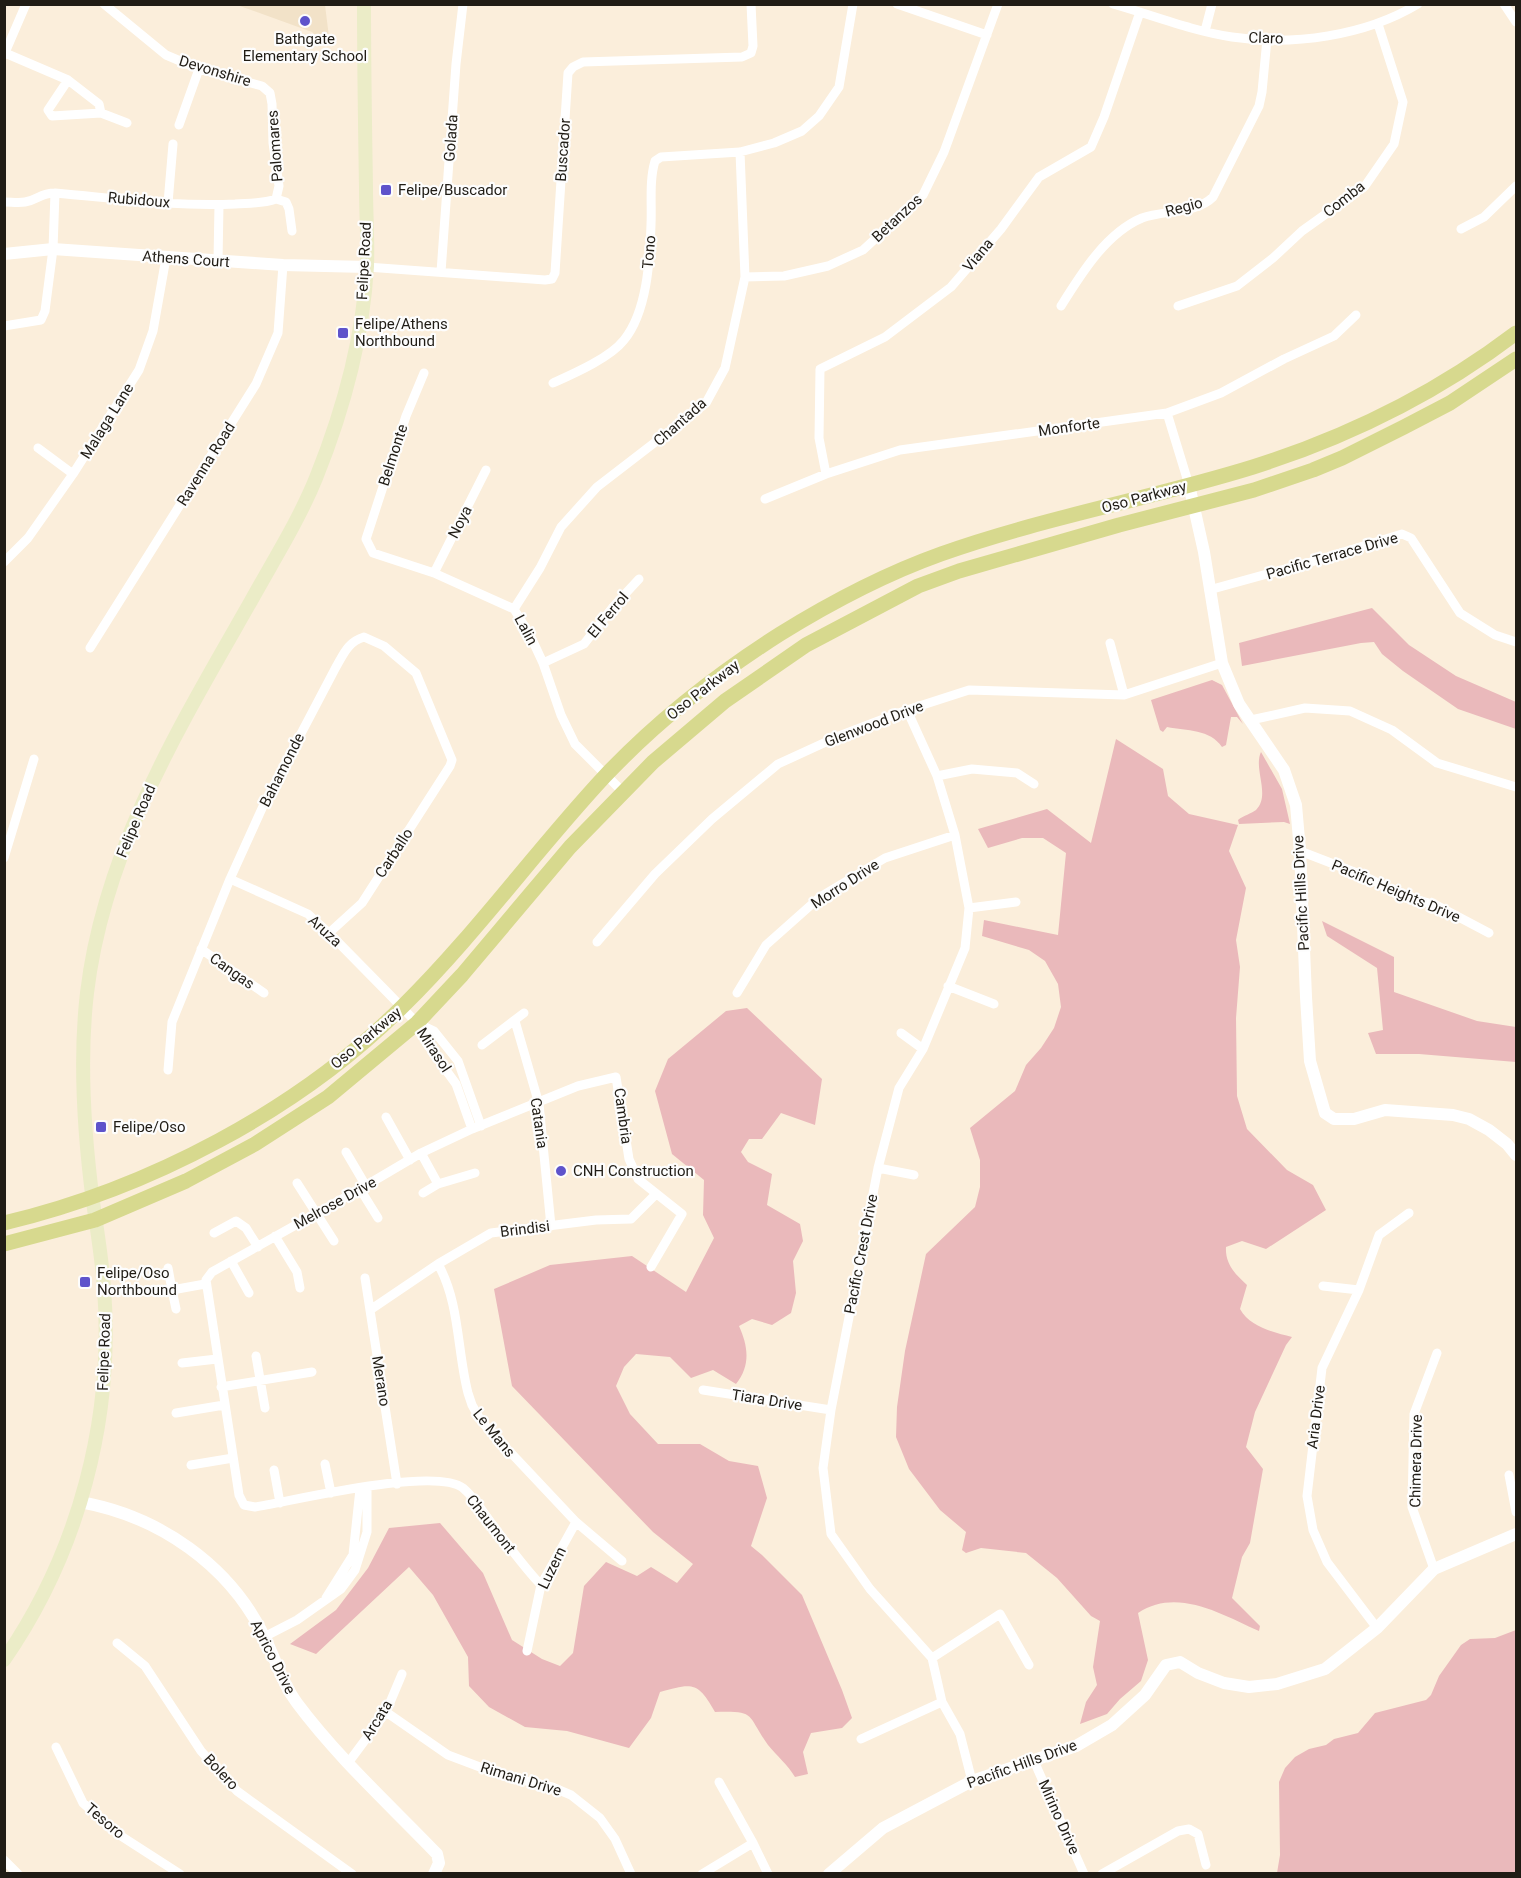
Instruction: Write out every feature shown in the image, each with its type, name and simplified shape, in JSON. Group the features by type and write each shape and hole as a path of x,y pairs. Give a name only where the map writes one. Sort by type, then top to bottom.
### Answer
{"main road":[{"name":"Felipe Road","path":"4,1660 59,1565 80,1502 98,1427 106,1376 107,1325 104,1283 92,1196 84,1092 87,992 101,917 120,857 149,787 283,544 315,480 340,412 356,352 367,267 364,4"},
{"name":"Oso Parkway","path":"4,1223 44,1213 92,1196 175,1162 240,1128 283,1102 328,1070 402,1008 464,941 606,776 675,711 752,652 806,618 919,562 969,545 1254,467 1363,425 1438,386 1489,354 1516,333"},
{"name":"Oso Parkway","path":"4,1244 95,1220 186,1181 255,1144 328,1097 417,1023 462,975 570,848 623,792 685,733 725,701 806,645 918,586 997,559 1286,480 1342,458 1450,403 1516,359"}],"street":[{"path":"26,4 5,54 68,81 99,104 101,113"},
{"name":"Devonshire","path":"104,4 165,56 199,69 262,86 270,93"},
{"name":"Golada","path":"441,272 456,64 463,4"},
{"name":"Buscador","path":"367,267 552,279 555,273 568,73 573,66 583,62 742,57 751,53 753,46 752,4"},
{"path":"740,152 774,143 802,131 829,105 839,87 854,4"},
{"path":"897,4 987,35"},
{"name":"Betanzos","path":"745,277 784,276 828,266 863,250 923,195 944,152 998,4"},
{"name":"Claro","path":"1113,4 1233,37 1298,40 1340,34 1378,24 1418,4"},
{"path":"1205,31 1212,4"},
{"path":"1504,4 1516,22"},
{"name":"Viana","path":"826,474 819,438 820,369 885,337 951,288 1001,229 1039,177 1090,147 1104,117 1140,12"},
{"name":"Comba","path":"1178,306 1237,286 1273,258 1302,231 1365,186 1394,144 1403,102 1378,24"},
{"name":"Regio","path":"1061,306 1074,285 1109,241 1128,226 1156,214 1202,206 1213,196 1259,106 1263,92 1268,39"},
{"path":"179,125 199,69"},
{"path":"68,81 48,110 52,116 101,113 127,123"},
{"name":"Palomares","path":"270,93 273,143 279,186 276,199"},
{"path":"168,203 173,144"},
{"name":"Chantada","path":"514,609 540,568 561,526 597,488 706,403 725,368 745,277 740,152"},
{"name":"Tono","path":"553,383 584,369 615,349 624,340 638,316 648,272 656,161 661,157 740,152"},
{"path":"1461,229 1484,218 1516,186"},
{"name":"Rubidoux","path":"4,202 24,202 35,199 43,193 219,205 267,202 276,199"},
{"path":"4,326 41,320 45,311 53,249 54,193"},
{"path":"276,199 286,202 292,231"},
{"path":"218,261 219,205"},
{"name":"Athens Court","path":"4,254 53,249 284,265 367,267"},
{"name":"Malaga Lane","path":"4,562 28,538 73,474 139,370 153,331 166,258"},
{"name":"Ravenna Road","path":"90,648 256,384 278,333 284,265"},
{"name":"Monforte","path":"765,499 826,474 900,450 1167,413 1221,393 1284,359 1334,336 1356,315"},
{"name":"Belmonte","path":"366,539 406,416 424,373"},
{"path":"1167,413 1189,485"},
{"path":"38,448 73,474"},
{"name":"Noya","path":"434,573 486,470"},
{"name":"Pacific Hills Drive","path":"1189,485 1204,552 1222,663 1239,704 1284,770 1296,805 1310,1061 1325,1113 1334,1119 1354,1119 1385,1110 1453,1115 1469,1119 1489,1130 1507,1144 1516,1155"},
{"name":"Pacific Terrace Drive","path":"1209,590 1402,534 1411,538 1460,613 1495,635 1516,642"},
{"name":"Lalin","path":"366,539 373,553 434,573 514,609 543,663 561,715 575,744 623,792"},
{"name":"El Ferrol","path":"543,663 584,644 639,579"},
{"name":"Bahamonde","path":"168,1071 172,1022 230,879 264,804 336,667 354,640 364,637 384,646 416,673 450,753 452,760 450,766"},
{"path":"1110,643 1124,695"},
{"name":"Glenwood Drive","path":"597,942 655,874 712,819 778,764 839,736 907,710 969,690 1124,695 1222,663"},
{"path":"1251,720 1305,708 1350,711 1392,730 1437,763 1516,787"},
{"name":"Pacific Crest Drive","path":"907,710 937,776 955,835 969,908 965,948 924,1049 899,1088 878,1168 822,1468 831,1534 870,1589 932,1658 942,1702 960,1734 972,1781"},
{"path":"4,858 34,759"},
{"name":"Carballo","path":"329,933 362,903 450,766"},
{"path":"937,776 972,769 1017,772 1034,784"},
{"name":"Morro Drive","path":"737,993 766,945 820,897 885,858 955,835"},
{"name":"Pacific Heights Drive","path":"1300,851 1362,875 1404,896 1436,905 1489,933"},
{"name":"Aruza","path":"230,879 308,914 402,1008"},
{"path":"969,908 1016,902"},
{"name":"Cangas","path":"201,950 264,993"},
{"path":"948,986 994,1004"},
{"name":"Mirasol","path":"402,1008 417,1023 435,1032 458,1060 477,1128"},
{"path":"482,1045 524,1013"},
{"name":"Catania","path":"514,1021 539,1104 551,1226"},
{"name":"Mirasol","path":"417,1023 427,1044 452,1077 477,1128"},
{"path":"901,1033 924,1049"},
{"name":"Mirasol","path":"452,1077 462,1071"},
{"name":"Melrose Drive","path":"205,1284 212,1272 421,1153 578,1086 617,1078"},
{"name":"Cambria","path":"617,1078 629,1159 638,1179 682,1214 651,1267"},
{"path":"386,1117 410,1160"},
{"path":"346,1152 378,1218"},
{"path":"421,1153 438,1184"},
{"path":"878,1168 914,1175"},
{"path":"423,1193 438,1184 475,1173"},
{"path":"297,1183 334,1241"},
{"name":"Brindisi","path":"370,1310 438,1264 491,1233 596,1220 632,1220 656,1194"},
{"name":"Aria Drive","path":"1377,1628 1327,1562 1313,1530 1307,1496 1322,1368 1359,1290 1379,1235 1409,1213"},
{"path":"214,1233 236,1221 246,1228 258,1247"},
{"path":"275,1236 297,1272 300,1288"},
{"path":"231,1261 249,1293"},
{"name":"Le Mans","path":"438,1264 451,1294 465,1383 472,1405 481,1421 576,1522 622,1561"},
{"path":"168,1268 176,1309"},
{"name":"Merano","path":"365,1278 397,1484"},
{"path":"172,1290 205,1284 239,1495 244,1505 255,1507 363,1488 356,1556 325,1600 297,1620 264,1637"},
{"path":"1323,1286 1359,1290"},
{"name":"Chimera Drive","path":"1434,1569 1412,1507 1412,1495 1414,1414 1437,1353"},
{"path":"256,1356 265,1408"},
{"path":"182,1363 217,1359"},
{"path":"221,1387 312,1372"},
{"name":"Tiara Drive","path":"703,1390 831,1410"},
{"path":"176,1413 224,1405"},
{"path":"191,1464 233,1458"},
{"path":"325,1464 331,1493"},
{"path":"274,1470 280,1503"},
{"path":"1509,1475 1516,1512"},
{"name":"Chaumont","path":"363,1488 429,1481 458,1485 471,1496 525,1567 542,1585"},
{"name":"Aprico Drive","path":"80,1502 100,1505 127,1514 168,1532 202,1557 227,1581 245,1604 264,1637 281,1677 296,1702 348,1763 437,1854 439,1863 434,1874"},
{"name":"Luzern","path":"527,1651 542,1585 576,1522"},
{"name":"Pacific Hills Drive","path":"829,1874 883,1828 972,1781 1076,1746 1112,1725 1145,1695 1166,1665 1180,1662 1198,1673 1232,1685 1249,1687 1277,1684 1325,1669 1377,1628 1434,1569 1516,1534"},
{"path":"932,1658 1000,1614 1029,1665"},
{"name":"Bolero","path":"117,1643 145,1666 201,1750 237,1791 352,1874"},
{"name":"Arcata","path":"348,1763 386,1712 402,1674"},
{"path":"861,1739 942,1702"},
{"name":"Rimani Drive","path":"386,1712 448,1755 501,1775 552,1787 571,1795 600,1818 615,1839 631,1874"},
{"name":"Tesoro","path":"56,1747 83,1803 121,1836 180,1874"},
{"name":"Mirino Drive","path":"1034,1761 1084,1874"},
{"path":"719,1782 768,1874"},
{"path":"1102,1874 1178,1831 1189,1830 1198,1834 1206,1865"},
{"path":"702,1874 753,1843"},
{"path":"4,1860 18,1874"}],"shaded area":[{"name":"Bathgate Elementary School","path":"237,5 325,5 329,37 319,39 312,32"},
{"path":"1372,608 1409,645 1456,676 1516,702 1516,729 1458,709 1403,671 1382,654 1374,642 1242,666 1239,643"},
{"path":"1212,680 1222,685 1243,724 1237,717 1231,717 1226,745 1222,747 1211,737 1198,732 1167,727 1163,732 1160,730 1151,700"},
{"path":"1116,739 1163,769 1168,796 1189,814 1238,825 1229,851 1246,888 1236,940 1240,967 1236,1018 1237,1096 1247,1129 1287,1170 1313,1185 1326,1210 1266,1249 1242,1241 1226,1247 1229,1264 1247,1285 1240,1309 1244,1315 1263,1328 1292,1337 1286,1345 1255,1412 1246,1447 1263,1469 1250,1543 1242,1557 1232,1598 1260,1626 1259,1631 1214,1611 1183,1603 1168,1602 1138,1613 1148,1660 1141,1681 1107,1714 1080,1724 1086,1702 1097,1685 1093,1667 1100,1621 1091,1616 1057,1578 1026,1553 981,1548 966,1553 962,1550 966,1532 940,1510 909,1469 896,1437 897,1407 905,1351 926,1254 975,1207 980,1187 980,1160 970,1128 1015,1091 1026,1065 1054,1028 1061,1007 1058,984 1045,961 1029,950 982,936 984,920 1058,935 1066,853 1043,838 1022,838 988,848 978,829 1047,809 1091,843"},
{"path":"1261,752 1282,789 1290,824 1284,822 1239,824 1238,820 1256,810 1260,804 1262,790 1259,759"},
{"path":"1322,921 1394,957 1394,992 1477,1021 1516,1027 1516,1062 1419,1054 1376,1054 1368,1033 1383,1030 1377,968 1327,936"},
{"path":"747,1008 822,1079 815,1125 781,1113 762,1139 749,1139 741,1152 748,1162 772,1174 767,1205 800,1224 803,1241 793,1261 796,1293 791,1313 772,1325 752,1319 739,1326 746,1348 746,1363 736,1384 713,1370 691,1378 670,1357 636,1354 624,1367 616,1386 630,1414 658,1444 700,1444 729,1461 758,1466 767,1498 751,1546 802,1595 852,1718 842,1728 811,1733 803,1752 808,1774 795,1777 768,1745 749,1716 738,1712 715,1712 704,1695 693,1687 680,1687 660,1692 651,1718 629,1748 567,1731 525,1727 489,1707 469,1686 468,1657 433,1595 409,1567 316,1654 290,1644 336,1610 368,1568 389,1528 440,1523 483,1573 512,1640 542,1659 560,1666 573,1653 584,1586 606,1562 637,1576 651,1567 677,1583 693,1564 653,1532 512,1386 494,1289 550,1265 632,1256 686,1292 714,1238 703,1215 704,1180 672,1154 655,1091 668,1059 726,1011"},
{"path":"1516,1630 1516,1873 1277,1873 1280,1855 1279,1782 1285,1768 1295,1757 1309,1749 1326,1745 1334,1739 1358,1733 1375,1713 1426,1700 1431,1695 1439,1676 1461,1645 1470,1639 1495,1638"}],"place":[{"name":"Bathgate Elementary School","path":"305,21"},
{"name":"Felipe/Buscador","path":"386,190"},
{"name":"Felipe/Athens Northbound","path":"343,333"},
{"name":"Felipe/Oso","path":"101,1127"},
{"name":"CNH Construction","path":"561,1171"},
{"name":"Felipe/Oso Northbound","path":"85,1282"}]}
